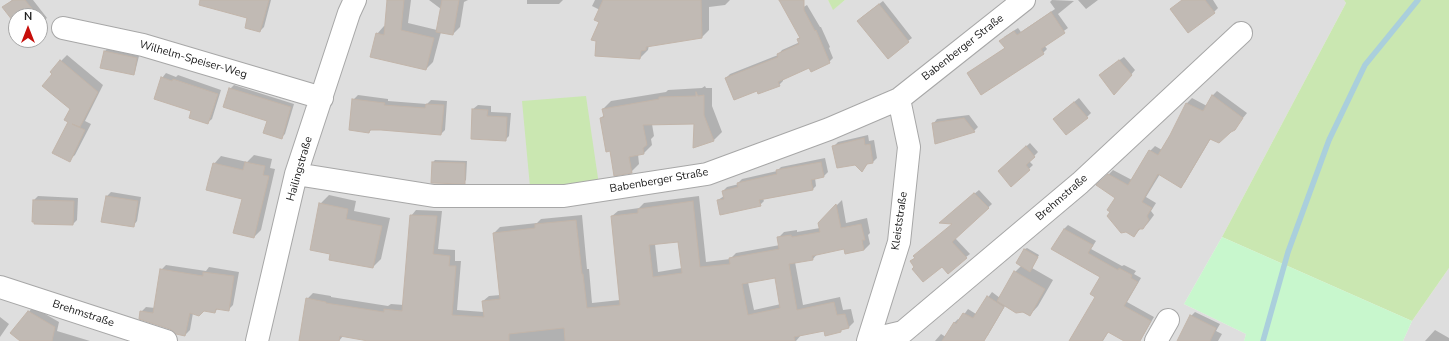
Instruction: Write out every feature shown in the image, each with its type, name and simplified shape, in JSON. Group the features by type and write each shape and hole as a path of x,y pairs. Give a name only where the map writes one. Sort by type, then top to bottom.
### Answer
{"street":[{"name":"Hailingstraße","path":"257,341 296,174 349,13 355,0"},
{"name":"Babenberger Straße","path":"296,174 434,196 564,196 707,174 829,128 899,99 1024,0"},
{"name":"Wilhelm-Speiser-Weg","path":"63,28 143,45 322,98"},
{"name":"Brehmstraße","path":"868,341 903,332 1080,184 1241,33"},
{"name":"Kleiststraße","path":"868,341 899,242 909,148 899,99"},
{"name":"Brehmstraße","path":"0,287 166,341"},
{"path":"1156,341 1168,320"}],"shaded area":[{"path":"0,0 828,0 833,9 845,0 1344,0 1346,3 1222,237 1184,304 1246,334 1244,341 0,341"},
{"path":"1449,268 1449,341 1403,341 1412,321"}],"green space":[{"path":"828,0 845,0 833,10"},
{"path":"1344,0 1449,0 1449,268 1412,321 1222,237 1346,3"},
{"path":"586,96 599,185 530,187 522,101"},
{"path":"1222,237 1412,321 1403,341 1244,341 1246,334 1184,304"}],"building":[{"path":"13,0 25,0 32,8 8,8 8,15 2,7"},
{"path":"200,0 269,0 260,32 245,28 247,18 199,5"},
{"path":"387,0 404,0 401,30 434,38 426,70 370,57 376,33 384,35"},
{"path":"442,0 459,0 453,35 436,32"},
{"path":"603,0 701,0 702,38 646,47 646,50 641,51 640,59 595,56 596,41 591,40 599,22 594,20"},
{"path":"779,0 804,0 804,10 815,31 816,30 830,63 811,72 809,68 778,82 780,86 758,94 757,91 734,100 725,78 778,57 777,54 799,44 797,39 800,38"},
{"path":"1182,0 1205,0 1215,13 1188,33 1170,9"},
{"path":"879,4 909,42 888,59 857,21"},
{"path":"1051,12 1065,33 1041,49 1044,54 981,95 967,73 1005,48 999,41 1014,31 1017,35"},
{"path":"104,51 137,58 134,75 100,68"},
{"path":"60,60 98,92 80,127 72,124 85,130 70,162 52,153 68,122 64,120 70,109 42,86 52,74 50,72"},
{"path":"1119,60 1132,75 1114,95 1099,75"},
{"path":"161,77 172,81 173,79 218,94 208,124 189,118 191,111 154,99"},
{"path":"229,88 291,107 282,139 263,133 267,121 223,107"},
{"path":"696,92 698,96 704,95 704,115 714,141 693,148 694,124 643,125 647,145 643,148 644,154 629,157 632,173 614,176 610,151 606,152 600,118 604,117 602,109 659,99 659,97 696,96"},
{"path":"1212,95 1243,118 1235,130 1219,143 1210,139 1181,188 1158,174 1142,202 1152,208 1147,216 1149,220 1143,229 1139,229 1134,237 1126,232 1121,233 1107,216 1110,212 1107,210 1115,198 1096,185 1108,174 1128,185 1149,150 1158,155 1186,103 1203,111"},
{"path":"352,99 385,103 384,105 425,108 426,104 444,105 441,135 381,130 370,130 369,133 349,130"},
{"path":"1074,102 1088,118 1066,135 1053,119"},
{"path":"472,109 488,110 487,116 507,117 506,141 471,139"},
{"path":"964,118 975,132 935,144 932,123"},
{"path":"864,138 865,145 870,144 873,163 867,164 862,172 855,165 837,168 832,146"},
{"path":"1026,146 1035,157 1026,165 1030,170 1011,187 998,171"},
{"path":"245,162 265,166 263,175 269,176 254,238 233,233 242,199 206,190 213,163 243,170"},
{"path":"432,162 465,163 465,184 431,183"},
{"path":"821,162 824,177 811,180 813,190 759,200 761,206 720,215 717,200 724,199 722,191 738,187 737,183 777,174 776,170"},
{"path":"974,193 989,208 952,242 967,258 948,274 942,267 923,282 912,269 914,267 910,261 915,258 913,256 952,224 939,223"},
{"path":"106,196 138,201 134,227 101,222"},
{"path":"33,200 74,201 73,225 34,224 34,222 32,222"},
{"path":"693,201 700,267 730,264 729,258 779,249 777,237 791,235 792,237 820,232 818,223 836,204 841,228 861,224 865,240 862,240 864,250 845,254 844,249 812,256 813,260 789,264 797,310 834,302 837,315 845,314 849,328 841,330 841,332 825,336 824,331 794,337 795,341 565,341 564,328 509,334 509,341 368,341 340,336 339,341 299,341 306,298 326,303 384,312 384,309 402,311 410,215 437,216 433,254 450,256 449,266 456,266 452,315 484,317 482,301 500,299 493,233 535,228 535,224 576,220 587,308 620,305 611,216 638,213 638,209","holes":["678,242 682,273 653,277 649,245","775,278 780,308 748,315 742,284"]},
{"path":"319,203 348,209 346,219 382,226 373,268 329,260 330,254 310,250"},
{"path":"1064,229 1093,245 1088,253 1118,270 1119,268 1132,275 1131,278 1138,282 1124,306 1151,321 1140,341 1124,341 1108,332 1102,341 1069,341 1095,297 1090,294 1100,277 1051,249"},
{"path":"1024,249 1038,257 1030,272 1016,263"},
{"path":"160,269 203,276 203,272 234,276 229,311 216,309 215,313 204,311 199,316 190,313 185,336 176,334 170,329 139,319 140,311 153,313"},
{"path":"1014,271 1045,289 1030,316 1023,312 1016,313 997,301"},
{"path":"987,296 1004,307 984,341 942,341 954,322 956,324 963,313 973,318"},
{"path":"28,311 55,327 52,341 20,341 10,333"},
{"path":"1190,315 1216,328 1210,341 1177,341"}],"waterway":[{"path":"1263,341 1288,252 1329,140 1365,65 1418,0"}]}
